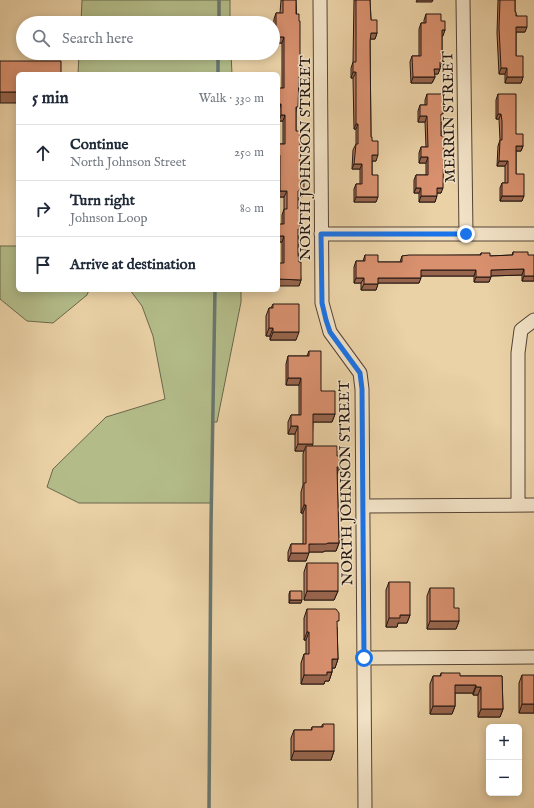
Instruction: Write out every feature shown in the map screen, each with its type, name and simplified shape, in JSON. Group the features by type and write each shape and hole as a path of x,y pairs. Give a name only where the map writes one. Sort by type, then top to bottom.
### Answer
{"street":[{"name":"NORTH JOHNSON STREET","path":"320,0 322,303 330,332 360,373 362,389 365,808"},
{"name":"MERRIN STREET","path":"463,0 466,234"},
{"path":"321,234 534,234"},
{"path":"518,505 518,353 521,330 534,320"},
{"path":"363,506 534,505"},
{"path":"364,658 534,657"}],"green space":[{"path":"82,0 230,0 230,16 81,16"},
{"path":"79,60 231,60 232,72 78,72"},
{"path":"0,246 16,246 16,292 88,292 87,295 53,323 27,321 0,299"},
{"path":"132,292 241,292 241,302 217,422 213,422 212,503 79,503 47,487 53,469 106,417 165,399 153,336 142,306"}],"building":[{"path":"283,0 296,0 296,14 299,14 300,21 300,76 298,107 296,107 296,131 300,131 300,175 304,175 304,191 298,191 298,209 301,209 300,229 298,229 298,254 299,262 301,262 301,280 280,279 280,263 284,263 284,236 280,236 280,224 284,224 284,209 287,209 287,191 280,191 280,144 285,144 285,115 281,115 280,104 280,88 284,88 284,37 280,37 280,16 276,16 276,13 283,13"},
{"path":"356,0 370,0 371,20 377,20 377,33 371,33 370,41 371,137 372,141 378,141 378,155 372,155 372,175 378,175 378,197 356,197 356,184 362,184 362,164 354,164 356,144 358,144 358,124 356,124 356,72 353,72 353,62 356,62"},
{"path":"500,0 515,0 516,16 527,16 527,27 516,27 516,56 523,56 523,77 507,77 507,68 501,68 499,28"},
{"path":"426,14 441,14 441,21 445,21 445,30 442,30 442,62 440,62 440,69 434,69 435,77 413,77 412,56 421,56 421,23 426,23"},
{"path":"0,61 61,61 61,72 16,72 16,92 0,92"},
{"path":"427,94 444,94 443,114 441,114 441,136 444,136 443,188 437,188 437,196 421,196 421,188 416,188 416,175 428,175 428,157 421,157 421,147 428,147 427,116 420,116 420,105 427,105"},
{"path":"498,94 516,94 516,134 523,134 523,146 516,146 516,174 524,174 524,196 502,196 502,183 508,183 508,161 499,161 500,140 502,140 502,121 501,114 498,114"},
{"path":"513,252 528,252 528,255 534,255 534,276 524,276 524,269 491,270 491,277 476,277 476,270 421,270 421,278 378,278 378,284 364,284 364,278 356,278 356,261 365,261 365,255 378,255 378,262 402,262 402,256 409,255 481,255 481,253 490,253 490,256 513,255"},
{"path":"273,304 299,304 299,332 273,332 273,328 269,328 269,308 273,308"},
{"path":"309,351 321,351 321,391 335,391 335,414 313,414 313,444 298,444 298,426 291,426 291,415 301,415 301,378 288,378 288,356 309,356"},
{"path":"306,446 337,446 337,456 340,456 340,467 337,467 339,543 309,544 309,553 291,553 291,544 306,544 306,505 304,505 304,483 306,483"},
{"path":"307,563 338,563 338,591 307,591"},
{"path":"389,582 410,582 410,615 400,615 400,618 389,618"},
{"path":"430,588 454,588 454,608 459,608 459,621 430,621"},
{"path":"290,591 302,591 302,600 290,600"},
{"path":"307,609 336,609 339,613 339,621 337,621 338,659 332,659 332,672 327,672 327,675 304,675 304,654 309,654"},
{"path":"441,673 460,673 460,676 502,676 503,709 481,709 481,687 476,687 476,685 455,685 455,706 433,706 433,676 441,676"},
{"path":"522,675 534,675 534,704 522,704"},
{"path":"323,724 334,724 334,751 294,751 294,730 312,730 312,727 323,727"}],"waterway":[{"path":"219,0 219,16"},
{"path":"218,60 218,72"},
{"path":"209,808 211,525 215,292"}],"route":[{"path":"364,658 362,389 360,373 330,332 326,320 322,303 321,234 466,234"}]}
